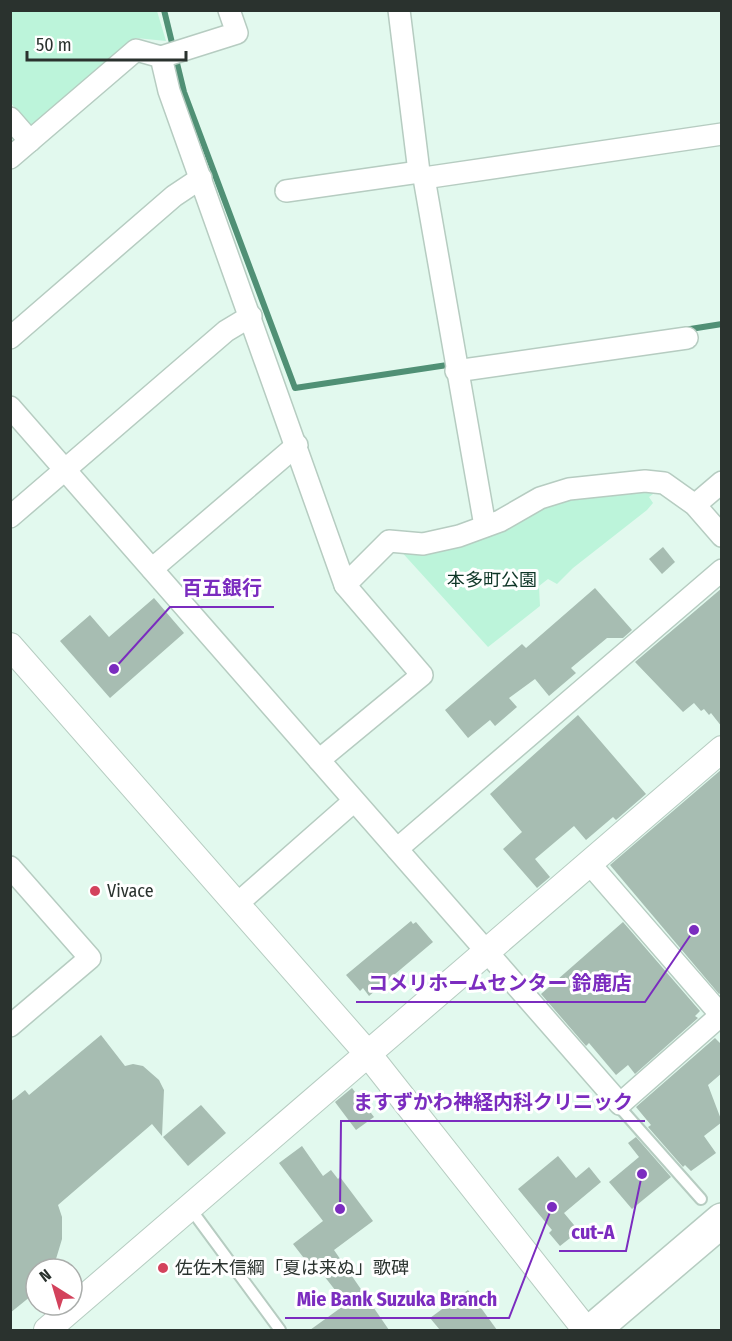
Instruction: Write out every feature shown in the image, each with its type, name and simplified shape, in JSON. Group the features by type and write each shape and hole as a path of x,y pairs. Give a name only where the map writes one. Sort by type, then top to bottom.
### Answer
{"main road":[{"path":"593,1330 711,1210"}],"street":[{"path":"10,158 136,50 161,57 237,33 229,10"},
{"path":"399,10 422,175 485,526"},
{"path":"161,57 169,91 345,585 422,675 319,760"},
{"path":"10,118 30,141"},
{"path":"286,191 722,134"},
{"path":"10,338 174,196 201,178"},
{"path":"10,517 226,331 251,316"},
{"path":"455,364 687,338"},
{"path":"10,407 620,1104 721,1015 589,863"},
{"path":"152,569 297,445"},
{"path":"345,585 389,541 423,544 459,536 500,521 540,498 569,489 645,480 664,483 695,505 722,536"},
{"path":"695,505 722,482"},
{"path":"397,849 722,570"},
{"path":"10,646 368,1054 586,1330"},
{"path":"47,1330 722,748"},
{"path":"237,904 354,801"},
{"path":"10,867 90,958 10,1026"}],"lane":[{"path":"620,1104 623,1111 711,1210"},
{"path":"190,1207 280,1330"}],"green space":[{"path":"10,11 157,11 166,41 136,38 30,126 11,103"},
{"name":"本多町公園","path":"657,491 649,497 653,503 647,510 573,568 557,584 548,579 539,586 540,606 488,647 398,548 569,495"}],"building":[{"path":"663,547 675,562 662,574 649,559"},
{"path":"595,588 632,630 623,638 607,638 571,668 576,673 549,696 535,679 509,698 517,707 495,726 490,720 468,738 445,710 522,644 526,648"},
{"path":"722,588 722,727 711,713 709,715 704,709 701,711 694,703 683,712 635,662"},
{"path":"154,598 184,633 110,698 60,641 90,615 109,637"},
{"path":"578,715 646,794 616,820 613,817 586,840 574,826 535,859 550,877 537,888 503,849 522,832 490,794"},
{"path":"722,769 722,992 719,994 610,865"},
{"path":"411,921 413,924 416,922 433,942 369,996 363,988 360,991 346,975"},
{"path":"623,922 700,1011 695,1016 698,1018 635,1074 628,1065 616,1075 589,1043 586,1046 541,994"},
{"path":"101,1035 125,1066 133,1064 143,1066 159,1080 164,1090 162,1136 152,1124 58,1205 62,1217 62,1239 57,1257 24,1257 24,1302 10,1313 10,1102 25,1090 29,1095"},
{"path":"715,1038 722,1045 722,1073 708,1085 722,1122 704,1136 716,1153 691,1171 685,1165 683,1167 648,1127 651,1125 636,1107"},
{"path":"352,1088 374,1117 356,1130 335,1102"},
{"path":"201,1105 226,1133 188,1166 163,1137"},
{"path":"636,1137 671,1177 632,1209 609,1182 639,1157 628,1143"},
{"path":"302,1146 323,1176 331,1170 338,1179 340,1177 373,1221 334,1250 389,1330 310,1330 346,1304 321,1272 317,1275 293,1244 323,1221 279,1163"},
{"path":"558,1156 576,1178 589,1167 601,1182 564,1213 579,1231 560,1246 549,1233 552,1230 518,1189"},
{"path":"468,1290 497,1330 440,1330 430,1318"}],"waterway":[{"path":"164,10 184,92 295,388 454,364"},
{"path":"684,330 722,324"}],"place":[{"name":"百五銀行","path":"114,669"},
{"name":"Vivace","path":"95,891"},
{"name":"コメリホームセンター 鈴鹿店","path":"694,930"},
{"name":"cut-A","path":"642,1174"},
{"name":"Mie Bank Suzuka Branch","path":"552,1207"},
{"name":"ますずかわ神経内科クリニック","path":"340,1209"},
{"name":"佐佐木信綱「夏は来ぬ」歌碑","path":"163,1268"}]}
